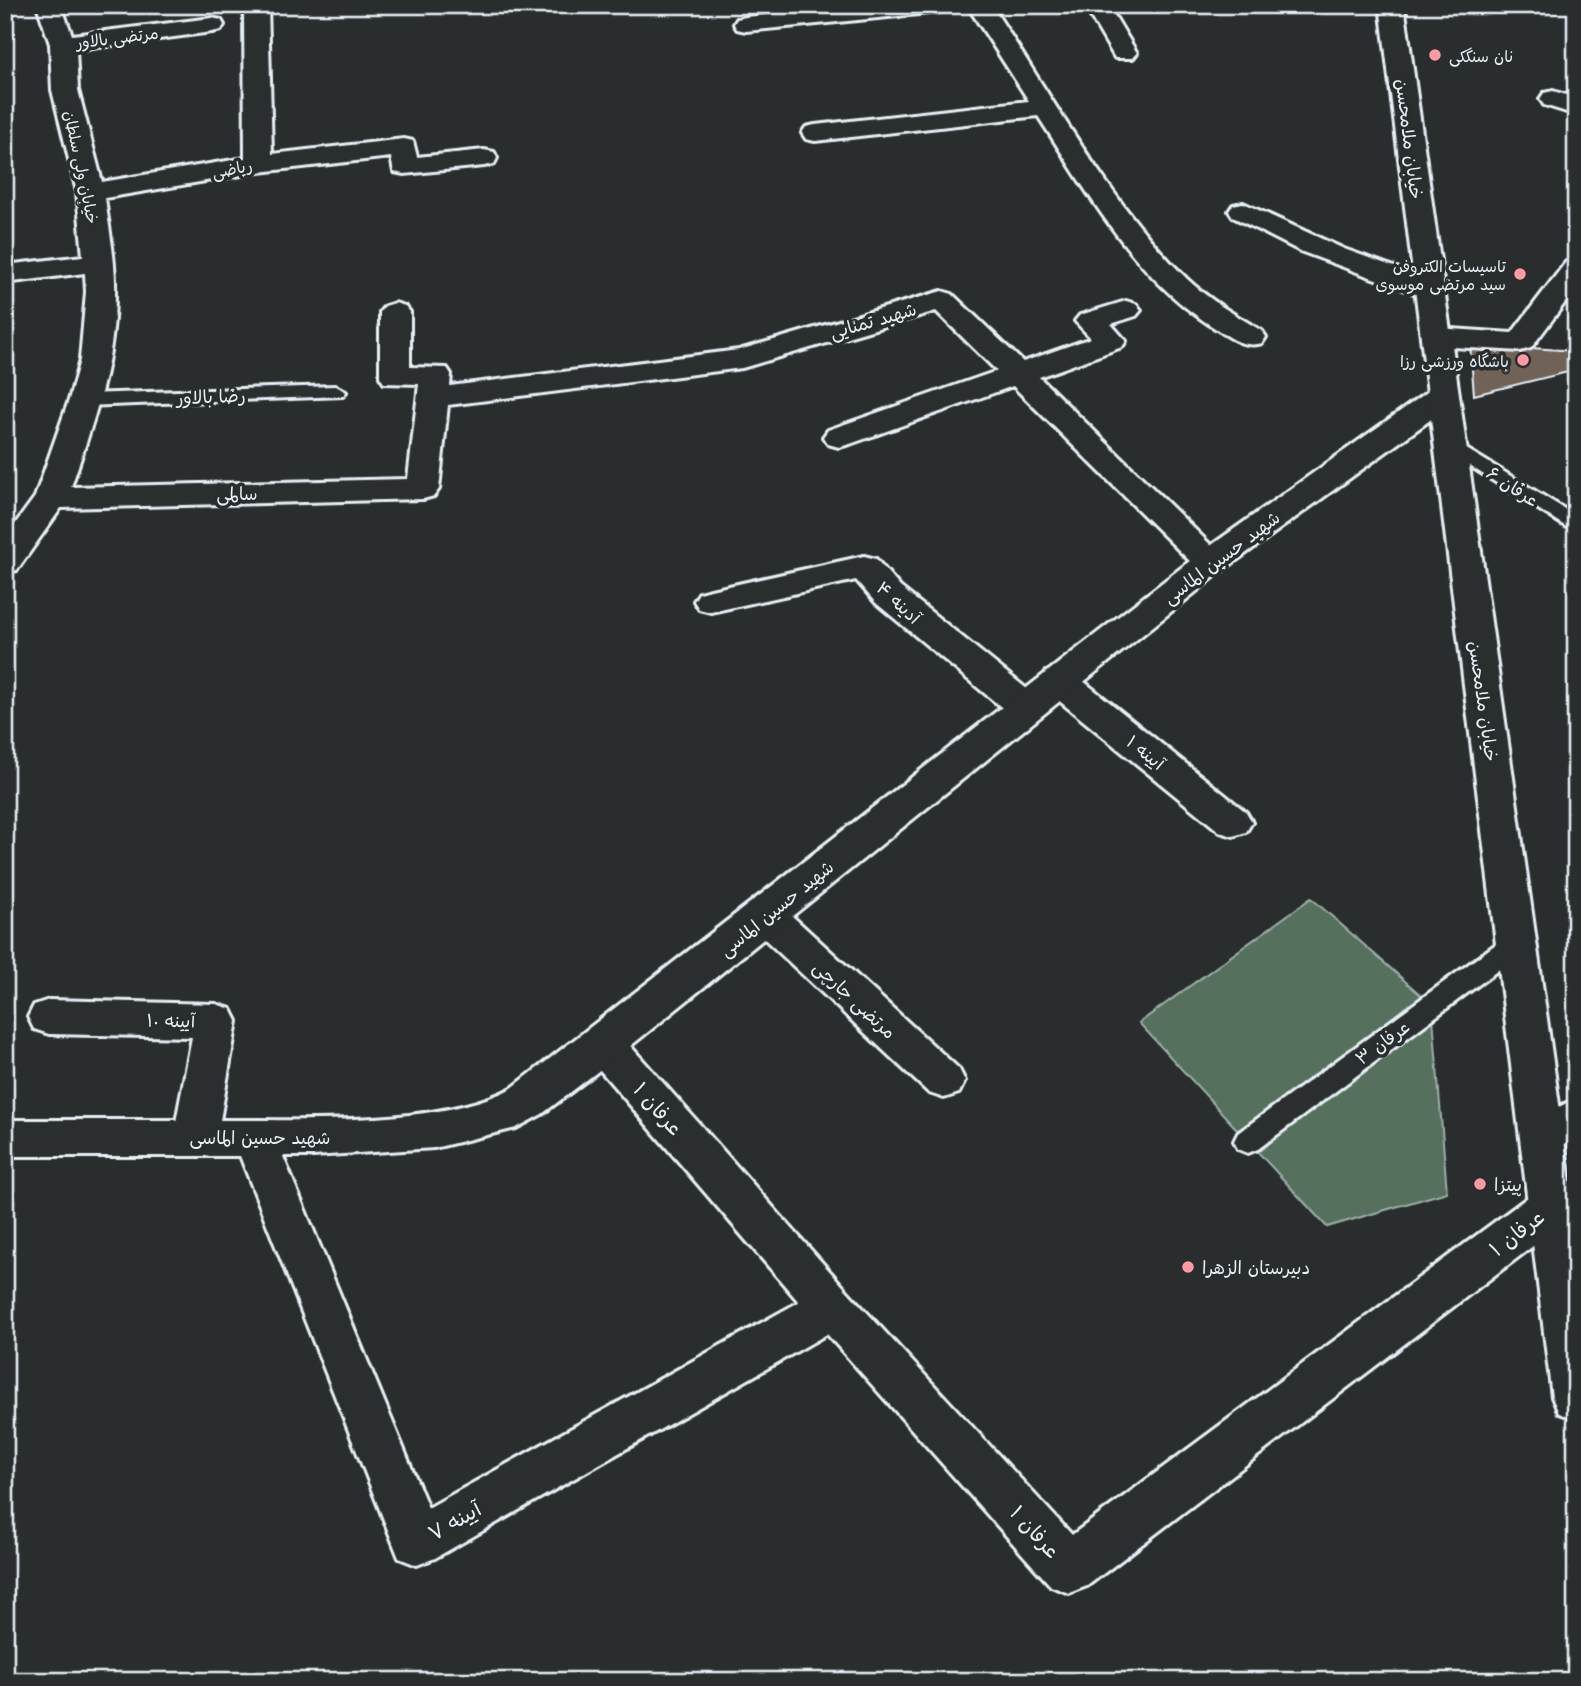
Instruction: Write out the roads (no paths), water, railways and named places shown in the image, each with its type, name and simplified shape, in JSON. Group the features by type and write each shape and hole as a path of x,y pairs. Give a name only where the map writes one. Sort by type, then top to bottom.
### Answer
{"street":[{"name":"خیابان ولی سلطان","path":"5,562 51,498 85,400 95,360 100,262 91,192 65,90 63,44 49,5"},
{"name":"ریاضی","path":"91,192 259,164 256,5"},
{"path":"746,24 939,5"},
{"path":"979,5 1127,232 1149,258 1211,313 1251,337"},
{"path":"1096,5 1124,53"},
{"name":"خیابان ملامحسن","path":"1392,5 1516,943 1559,1126 1551,1206 1572,1345 1576,1397"},
{"name":"مرتضی بالاور","path":"63,44 212,25"},
{"path":"816,133 1045,107"},
{"path":"259,164 404,147 404,166 484,158"},
{"path":"1242,211 1278,232 1335,256 1429,289"},
{"path":"5,274 100,262"},
{"path":"1436,337 1520,342 1564,310 1576,268"},
{"name":"شهید تمنایی","path":"434,397 742,359 942,300 1212,562"},
{"path":"839,438 1111,341 1090,321 1126,310"},
{"path":"395,312 396,377 436,374 434,397"},
{"name":"شهید حسین الماسی","path":"5,1138 369,1136 474,1123 501,1115 527,1101 603,1044 1025,707 1212,562 1444,395"},
{"name":"سالمی","path":"51,498 423,489 434,397"},
{"name":"آدینه ۴","path":"711,601 864,567 888,595 1025,707"},
{"name":"آیینه ۱","path":"1059,681 1233,822"},
{"name":"مرتضی جارچی","path":"766,916 944,1081"},
{"name":"آیینه ۱۰","path":"49,1017 216,1021 195,1138"},
{"name":"عرفان ۱","path":"603,1044 832,1307 1069,1568 1551,1206"},
{"name":"آیینه ۷","path":"255,1138 417,1541 832,1307"}],"lane":[{"name":"رضا بالاور","path":"85,400 336,392"},
{"name":"عرفان ۶","path":"1450,445 1576,526"},
{"name":"عرفان ۳","path":"1248,1141 1516,943"}],"place":[{"name":"نان سنگکی","path":"1435,55"},
{"name":"تاسیسات الکتروفن سید مرتضی موسوی","path":"1520,274"},
{"name":"باشگاه ورزشی رزا","path":"1523,360"},
{"name":"پیتزا","path":"1480,1184"},
{"name":"دبیرستان الزهرا","path":"1188,1267"}]}
